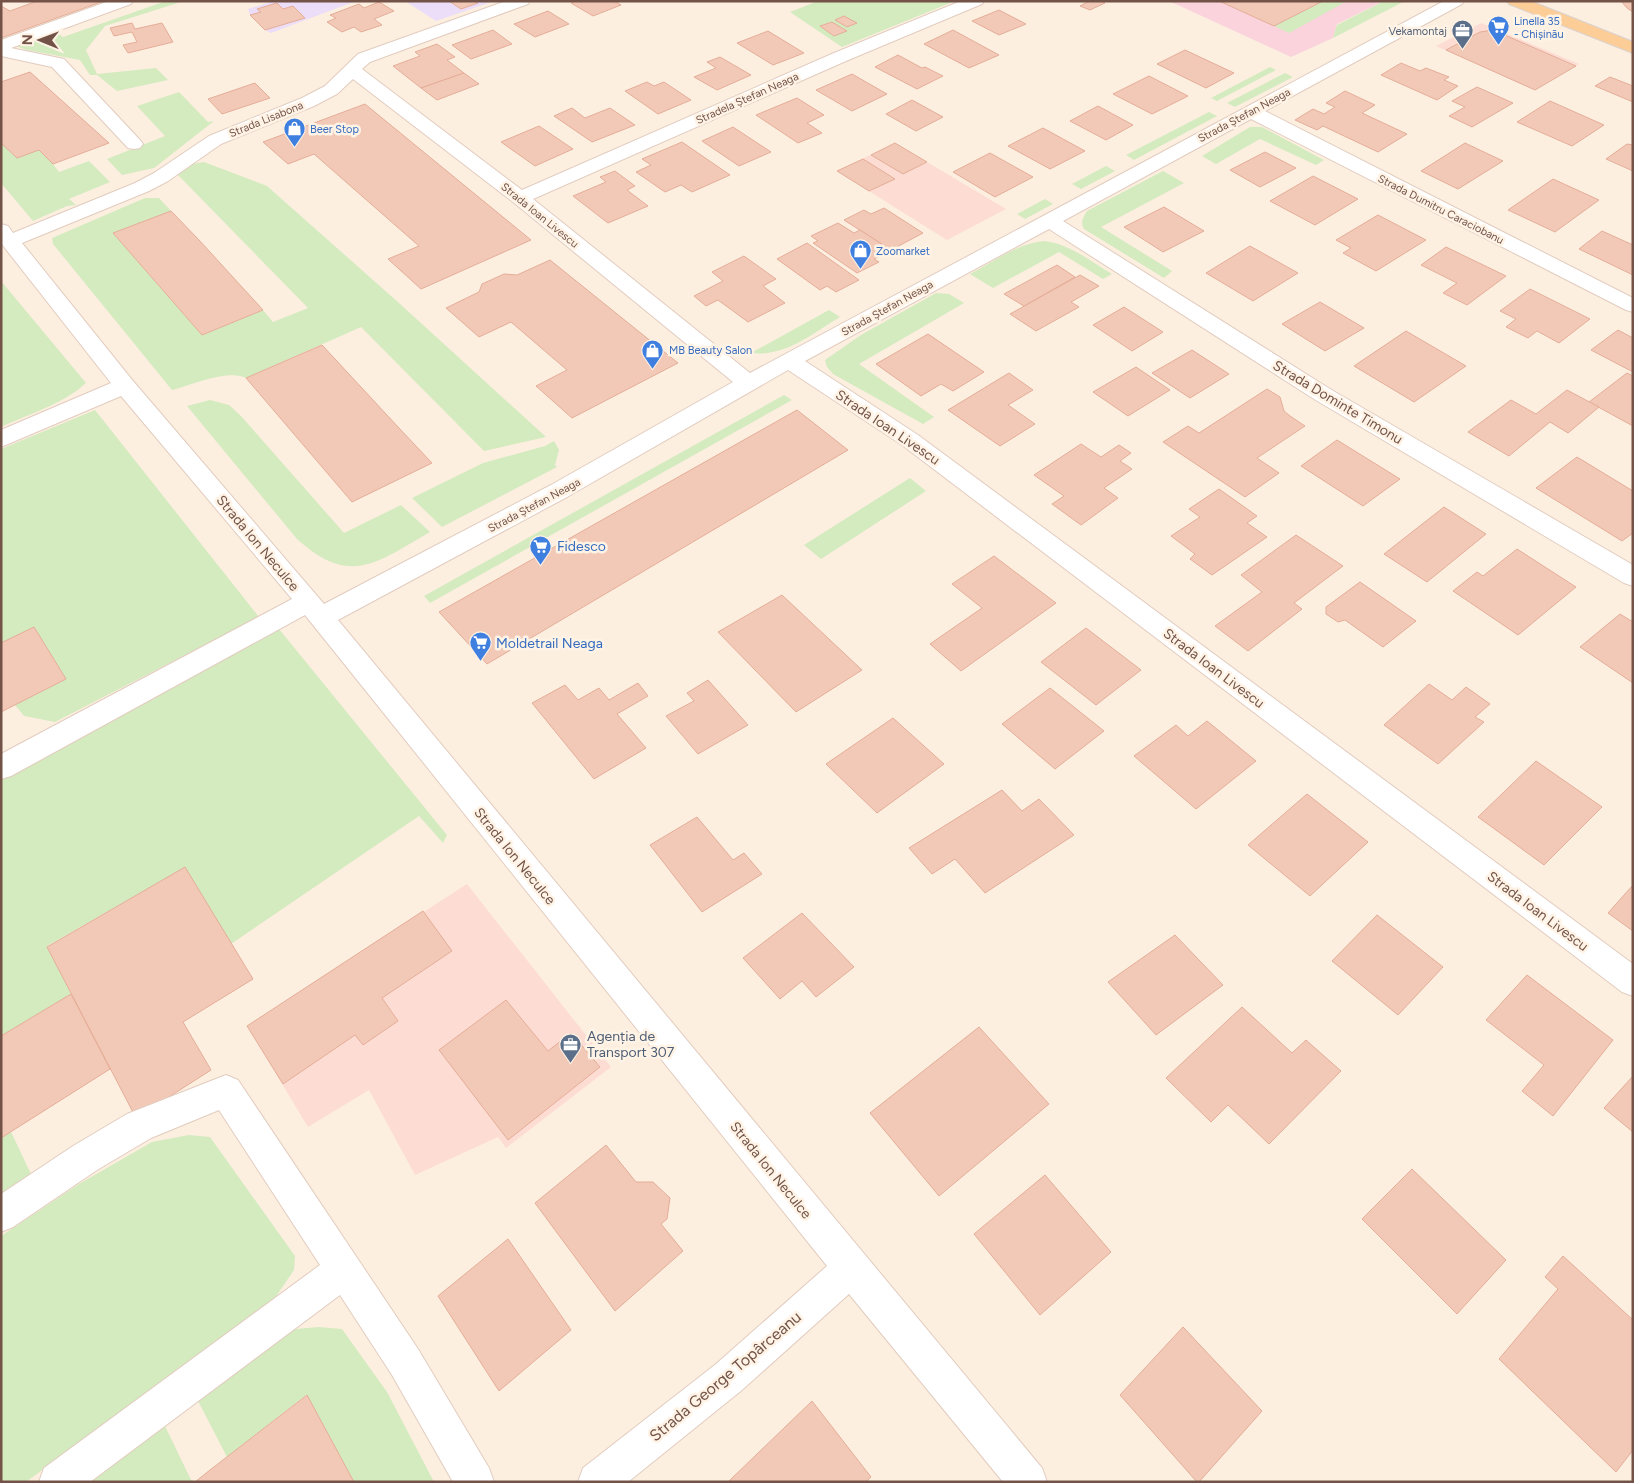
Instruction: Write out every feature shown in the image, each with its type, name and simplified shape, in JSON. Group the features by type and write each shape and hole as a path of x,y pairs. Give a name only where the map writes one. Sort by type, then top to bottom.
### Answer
{"main road":[{"path":"1515,1 1633,48"}],"street":[{"path":"1,46 124,1"},
{"name":"Strada Lisabona","path":"6,236 108,202 154,180 215,140 308,102 332,90 364,58 522,1"},
{"name":"Stradela Ștefan Neaga","path":"520,198 840,58 976,1"},
{"name":"Strada Ștefan Neaga","path":"1,768 314,610 560,491 748,383 1456,1"},
{"path":"1,51 58,63 134,144"},
{"name":"Strada Ioan Livescu","path":"351,69 520,198 748,383"},
{"name":"Strada Dumitru Caraciobanu","path":"1250,112 1633,306"},
{"name":"Strada Dominte Timonu","path":"1048,220 1322,394 1633,577"},
{"name":"Strada Ion Neculce","path":"6,236 125,386 314,610 850,1268 1028,1482"},
{"name":"Strada Ioan Livescu","path":"789,361 910,440 1633,982"},
{"path":"1,439 125,386"},
{"path":"1,1215 85,1158 139,1126 226,1091 405,1362 475,1482"},
{"name":"Strada George Topârceanu","path":"598,1482 729,1377 850,1268"},
{"path":"58,1482 343,1270"}],"shaded area":[{"path":"274,1 356,1 271,33 265,30 250,15 248,9"},
{"path":"405,1 494,1 436,21"},
{"path":"1169,1 1384,1 1337,24 1333,38 1291,57"},
{"path":"1481,23 1579,64 1535,90 1436,46"},
{"path":"895,143 1006,209 947,240 837,171"},
{"path":"467,884 611,1067 506,1148 498,1137 415,1175 369,1090 308,1127 247,1026"}],"green space":[{"path":"166,1 184,1 105,26 86,50 97,74 156,68 168,80 117,91 97,75 90,75 80,60 27,50 16,46 56,32 63,37"},
{"path":"818,1 955,1 842,47 790,12"},
{"path":"1323,1 1347,1 1289,33 1274,26"},
{"path":"1384,1 1405,1 1333,38 1337,25"},
{"path":"1270,67 1276,70 1217,101 1211,98"},
{"path":"1285,73 1293,77 1235,107 1227,103"},
{"path":"179,92 208,122 214,121 154,168 122,175 107,159 165,136 137,106"},
{"path":"1209,112 1217,116 1134,160 1126,155"},
{"path":"1250,127 1262,127 1324,160 1316,165 1260,139 1216,164 1202,156"},
{"path":"1,143 17,158 39,150 59,172 89,161 110,182 69,199 76,205 67,206 33,221 1,183"},
{"path":"204,162 267,186 546,437 484,451 361,327 246,378 230,375 172,390 53,244 52,238 145,198 159,198 171,211 113,233 202,335 263,310 273,322 308,308 177,174 191,164"},
{"path":"1106,166 1115,171 1081,189 1072,184"},
{"path":"1163,171 1184,183 1101,227 1172,271 1164,278 1084,229 1082,222 1087,211"},
{"path":"1045,199 1053,204 1025,219 1017,214"},
{"path":"1044,241 1071,249 1112,274 1103,279 1059,252 993,288 970,274 1015,249 1034,242"},
{"path":"1,281 86,383 56,403 1,427"},
{"path":"936,293 949,294 964,303 859,364 934,417 923,424 833,374 827,367 825,360 861,335"},
{"path":"829,310 840,317 798,343 775,351 751,353"},
{"path":"784,395 792,400 430,603 424,596"},
{"path":"210,400 229,405 241,416 344,533 401,505 430,532 394,553 363,565 348,566 333,563 316,554 297,539 187,406"},
{"path":"95,410 259,617 55,722 24,716 15,705 66,679 34,627 1,643 1,449"},
{"path":"554,441 559,450 555,465 557,467 442,527 412,498 483,463 545,446"},
{"path":"910,478 926,491 821,559 804,545"},
{"path":"279,629 447,835 443,843 419,816 231,944 184,868 47,946 71,994 1,1036 1,777"},
{"path":"11,1132 31,1174 1,1193 1,1138"},
{"path":"189,1135 210,1137 295,1256 294,1270 275,1298 26,1482 1,1482 1,1236 79,1184 152,1142"},
{"path":"319,1327 342,1329 387,1392 434,1482 354,1482 306,1395 227,1457 196,1397 281,1336 296,1329"},
{"path":"164,1424 192,1482 87,1482"}],"building":[{"path":"37,1 104,1 1,38 1,6 10,11"},
{"path":"449,1 475,1 478,3 461,9"},
{"path":"576,1 614,1 621,5 593,16 571,3"},
{"path":"1089,1 1102,1 1105,3 1090,10 1080,6"},
{"path":"1219,1 1323,1 1274,26"},
{"path":"1621,1 1633,1 1633,12 1627,8"},
{"path":"379,2 394,11 374,19 382,25 361,32 354,27 342,32 327,22 336,18 330,15 359,4 364,8"},
{"path":"277,3 283,9 293,6 305,18 265,30 250,15 261,12 257,9"},
{"path":"999,10 1026,24 999,35 972,21"},
{"path":"548,11 569,24 535,37 514,24"},
{"path":"844,16 857,23 847,27 835,20"},
{"path":"832,22 847,31 834,36 820,26"},
{"path":"132,23 135,29 162,23 173,42 128,53 123,45 137,42 132,32 114,36 110,28"},
{"path":"493,30 512,44 471,59 452,45"},
{"path":"953,30 999,55 969,68 924,44"},
{"path":"1493,30 1576,66 1535,90 1446,50 1480,32"},
{"path":"768,31 804,53 773,65 737,43"},
{"path":"437,44 455,57 447,60 464,73 421,88 393,66 420,56 415,52"},
{"path":"1185,50 1234,73 1206,88 1157,64"},
{"path":"898,55 922,68 925,67 943,76 917,89 875,67"},
{"path":"720,57 751,75 717,90 694,77 716,68 707,62"},
{"path":"1401,63 1420,71 1426,68 1449,77 1444,80 1458,86 1437,100 1381,75"},
{"path":"30,72 109,143 53,164 39,150 17,158 1,143 1,82"},
{"path":"464,73 479,84 437,100 421,88"},
{"path":"852,74 887,94 852,111 816,90"},
{"path":"1149,76 1188,96 1152,114 1113,94"},
{"path":"1610,77 1633,86 1633,102 1595,86"},
{"path":"647,82 654,86 664,82 691,100 658,114 625,91"},
{"path":"255,83 270,98 222,114 208,99"},
{"path":"1477,87 1513,103 1472,127 1449,116 1465,107 1452,101"},
{"path":"1345,91 1375,105 1362,113 1407,134 1378,152 1323,126 1317,130 1295,120 1313,109 1324,114 1335,107 1326,103"},
{"path":"797,98 824,115 807,123 822,133 798,143 756,115"},
{"path":"912,100 943,117 916,131 886,114"},
{"path":"1550,101 1604,125 1572,146 1517,122"},
{"path":"365,104 531,240 421,289 388,259 419,246 314,154 288,164 263,142"},
{"path":"1098,106 1133,125 1106,140 1070,121"},
{"path":"572,108 585,118 610,108 635,125 592,142 554,116"},
{"path":"539,126 573,149 535,166 501,142"},
{"path":"733,127 771,152 739,166 702,141"},
{"path":"1043,128 1085,151 1050,169 1008,146"},
{"path":"682,142 730,175 692,192 681,185 665,192 636,172 651,165 642,159"},
{"path":"895,143 927,162 903,174 871,155"},
{"path":"1465,143 1503,161 1458,189 1421,171"},
{"path":"1627,144 1633,145 1633,171 1606,159"},
{"path":"1265,152 1296,168 1260,187 1230,170"},
{"path":"990,153 1033,177 995,197 953,172"},
{"path":"863,159 895,179 869,191 837,171"},
{"path":"615,171 635,186 627,190 648,206 608,223 573,196 606,182 600,177"},
{"path":"1313,176 1358,199 1315,225 1270,201"},
{"path":"1553,179 1599,200 1555,232 1508,210"},
{"path":"1164,207 1204,231 1163,252 1124,227"},
{"path":"884,208 923,233 891,250 844,220 864,210 871,214"},
{"path":"171,211 263,310 202,335 113,233"},
{"path":"1378,215 1426,240 1376,271 1343,253 1351,248 1336,240"},
{"path":"838,223 854,233 860,230 891,250 874,259 879,262 857,273 813,243 818,241 811,236"},
{"path":"1602,231 1633,245 1633,275 1579,249"},
{"path":"807,243 859,280 836,292 827,286 820,290 777,259"},
{"path":"1250,246 1298,273 1253,301 1206,273"},
{"path":"1446,247 1506,276 1467,305 1443,293 1457,283 1421,265"},
{"path":"744,256 776,279 763,286 785,303 748,322 718,300 706,306 694,296 723,281 712,272"},
{"path":"550,260 678,363 572,418 536,386 567,370 511,322 479,337 446,308 479,292 482,284 504,274 517,275"},
{"path":"1057,265 1075,277 1024,306 1004,294"},
{"path":"1080,275 1099,286 1071,302 1079,307 1036,331 1010,314"},
{"path":"1530,289 1590,319 1559,343 1537,331 1528,338 1506,327 1516,319 1500,311"},
{"path":"1320,302 1364,328 1325,351 1282,324"},
{"path":"1124,307 1163,332 1132,351 1093,325"},
{"path":"1618,330 1633,338 1633,372 1591,350"},
{"path":"1406,331 1466,366 1414,402 1354,366"},
{"path":"928,334 984,372 953,391 941,384 921,396 876,364"},
{"path":"322,345 432,463 352,502 246,378"},
{"path":"1192,350 1229,374 1190,398 1152,373"},
{"path":"1136,367 1170,390 1128,416 1093,392"},
{"path":"1009,373 1033,390 1008,405 1035,424 1000,446 948,410"},
{"path":"1627,373 1633,376 1633,426 1589,402"},
{"path":"1267,389 1280,397 1284,411 1305,426 1257,458 1279,473 1245,497 1163,442 1188,426 1199,433"},
{"path":"1567,390 1599,407 1568,433 1550,422 1509,456 1468,432 1511,400 1536,414"},
{"path":"797,410 848,450 487,664 439,612"},
{"path":"1337,440 1400,479 1363,506 1301,466"},
{"path":"1081,444 1101,457 1119,445 1131,453 1120,461 1132,469 1104,488 1118,498 1081,525 1052,504 1064,496 1034,475"},
{"path":"1577,457 1633,491 1633,533 1622,541 1536,488"},
{"path":"1219,489 1257,516 1247,523 1267,537 1212,575 1190,559 1195,554 1171,536 1200,517 1189,509"},
{"path":"1444,507 1486,534 1427,582 1384,554"},
{"path":"1296,535 1343,566 1294,603 1302,609 1248,651 1215,626 1262,592 1241,575"},
{"path":"1517,549 1576,587 1518,635 1453,591 1477,572 1483,576"},
{"path":"994,556 1056,603 961,671 930,644 982,608 952,584"},
{"path":"1360,582 1416,621 1383,647 1345,620 1338,622 1326,614 1326,607"},
{"path":"782,595 862,670 796,712 718,632"},
{"path":"1620,614 1633,622 1633,683 1580,647"},
{"path":"34,627 66,679 1,712 1,643"},
{"path":"1086,628 1141,670 1096,705 1041,662"},
{"path":"708,680 748,725 698,754 666,716 694,701 687,693"},
{"path":"638,683 648,696 617,714 646,748 594,779 532,703 565,685 578,700 599,688 609,700"},
{"path":"1429,684 1452,700 1466,687 1490,704 1475,717 1484,722 1438,764 1384,725"},
{"path":"1050,688 1104,731 1055,769 1002,724"},
{"path":"893,718 944,764 877,813 826,764"},
{"path":"1207,721 1256,761 1196,809 1134,756 1176,725 1188,736"},
{"path":"1536,761 1602,807 1544,865 1478,817"},
{"path":"1002,790 1022,811 1039,799 1074,835 985,893 955,859 932,874 909,848"},
{"path":"1307,794 1368,842 1310,896 1248,845"},
{"path":"697,817 733,860 744,853 762,874 702,912 650,845"},
{"path":"185,867 253,979 183,1022 211,1070 136,1118 47,947"},
{"path":"1633,885 1633,931 1608,913"},
{"path":"423,911 452,951 382,998 398,1021 363,1045 355,1035 283,1084 247,1026"},
{"path":"802,913 854,967 816,997 802,981 780,999 743,958"},
{"path":"1377,915 1443,967 1398,1015 1332,961"},
{"path":"1175,935 1223,985 1156,1035 1108,982"},
{"path":"1527,975 1613,1040 1553,1116 1522,1091 1544,1065 1486,1020"},
{"path":"71,994 110,1069 1,1138 1,1036"},
{"path":"506,1000 548,1051 571,1033 600,1067 508,1140 439,1050"},
{"path":"1242,1007 1292,1053 1306,1040 1341,1071 1269,1144 1228,1105 1211,1122 1166,1078"},
{"path":"979,1027 1049,1104 939,1196 870,1113"},
{"path":"1633,1076 1633,1132 1604,1108"},
{"path":"606,1145 636,1182 653,1182 670,1198 667,1219 661,1224 683,1251 615,1311 535,1203"},
{"path":"1412,1169 1506,1260 1457,1314 1362,1219"},
{"path":"1045,1175 1111,1252 1040,1315 974,1234"},
{"path":"508,1239 571,1330 499,1391 438,1296"},
{"path":"1563,1256 1633,1320 1633,1450 1616,1472 1499,1359 1558,1289 1545,1277"},
{"path":"1183,1327 1262,1411 1199,1482 1120,1395"},
{"path":"307,1395 354,1482 195,1482 210,1470"},
{"path":"812,1401 871,1477 866,1482 728,1482"}],"place":[{"name":"Linella 35 - Chișinău","path":"1498,46"},
{"name":"Vekamontaj","path":"1463,50"},
{"name":"Beer Stop","path":"294,148"},
{"name":"Zoomarket","path":"860,270"},
{"name":"MB Beauty Salon","path":"653,369"},
{"name":"Fidesco","path":"541,565"},
{"name":"Moldetrail Neaga","path":"480,662"},
{"name":"Agenția de Transport 307","path":"571,1063"}]}
